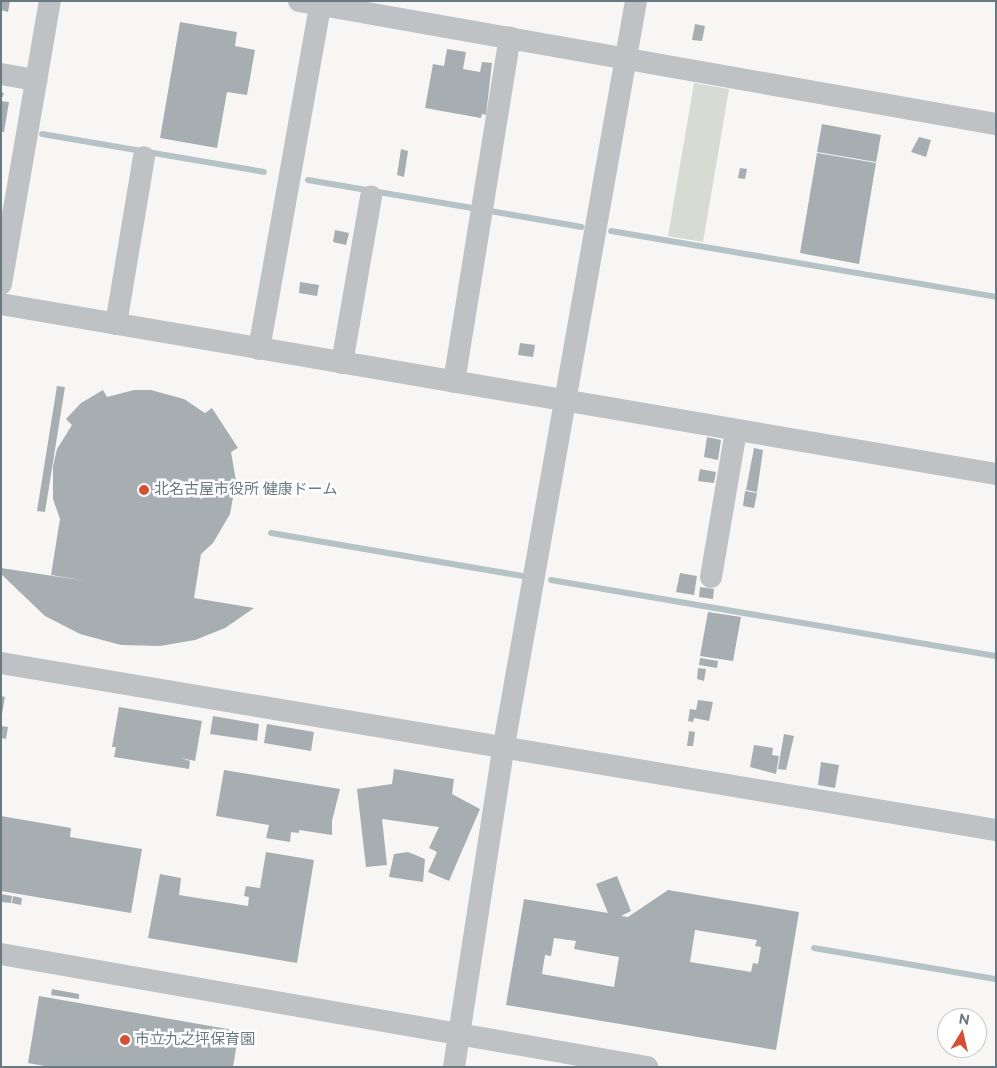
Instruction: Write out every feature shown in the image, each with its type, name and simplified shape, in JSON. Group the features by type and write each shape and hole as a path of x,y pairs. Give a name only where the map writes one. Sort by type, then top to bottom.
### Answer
{"street":[{"path":"1,284 6,229 50,1"},
{"path":"454,1067 504,746 636,1"},
{"path":"259,349 313,2 996,124"},
{"path":"454,382 510,38"},
{"path":"1,74 36,80"},
{"path":"116,324 144,156"},
{"path":"342,363 371,197"},
{"path":"1,304 996,474"},
{"path":"711,577 736,430"},
{"path":"1,662 996,830"},
{"path":"1,954 648,1067"}],"shaded area":[{"path":"694,83 729,89 703,242 668,236"}],"building":[{"path":"1,1 10,1 8,12 1,10"},
{"path":"180,22 237,32 235,46 255,50 247,95 227,92 217,148 160,138"},
{"path":"695,24 705,26 702,41 692,40"},
{"path":"447,49 466,52 463,69 480,72 482,62 492,63 486,115 482,114 481,118 425,108 433,64 444,66"},
{"path":"1,101 9,102 4,132 1,132"},
{"path":"822,124 881,135 876,162 817,152"},
{"path":"919,137 931,140 926,157 911,152"},
{"path":"401,149 408,151 404,177 397,175"},
{"path":"817,153 876,163 859,264 800,253"},
{"path":"740,168 747,169 745,179 738,178"},
{"path":"335,230 349,233 346,245 333,242"},
{"path":"300,282 319,285 317,296 299,293"},
{"path":"520,343 535,345 533,357 518,355"},
{"path":"57,386 65,387 45,512 37,511"},
{"name":"北名古屋市役所 健康ドーム","path":"103,390 107,397 134,390 151,390 184,399 205,413 212,408 238,448 231,452 236,481 230,514 213,543 201,554 194,598 254,608 225,628 195,640 160,646 121,645 80,634 45,616 1,574 1,568 86,581 51,575 60,519 53,499 53,466 57,449 72,425 66,419 81,403"},
{"path":"707,437 721,440 718,460 704,457"},
{"path":"754,448 763,450 757,492 746,490"},
{"path":"700,469 716,472 714,483 698,481"},
{"path":"745,491 757,493 754,508 743,506"},
{"path":"680,573 697,576 694,595 676,592"},
{"path":"700,587 714,589 713,599 699,597"},
{"path":"708,612 741,617 733,661 700,656"},
{"path":"700,658 718,661 717,668 699,665"},
{"path":"698,668 706,669 704,681 697,679"},
{"path":"1,696 5,697 2,714 1,714"},
{"path":"698,700 713,702 709,721 694,718 693,722 688,721 690,709 696,710"},
{"path":"119,707 202,721 195,761 181,758 190,761 189,769 114,757 116,747 112,747"},
{"path":"213,716 259,724 257,741 210,734"},
{"path":"267,724 314,732 311,751 264,743"},
{"path":"1,726 8,727 6,739 1,738"},
{"path":"689,731 695,732 693,746 687,746"},
{"path":"784,734 794,736 786,770 778,769"},
{"path":"754,745 773,748 772,755 779,756 776,774 750,767"},
{"path":"821,762 839,765 835,788 818,785"},
{"path":"394,769 454,779 452,794 480,809 449,881 428,872 437,852 429,848 439,827 382,819 387,865 366,867 357,789 392,784"},
{"path":"224,770 340,789 332,821 332,835 299,830 299,833 291,832 290,842 266,838 269,825 216,816"},
{"path":"1,816 71,828 70,837 142,849 131,913 1,891"},
{"path":"266,852 314,860 297,963 148,938 160,874 181,878 179,895 248,906 249,897 244,896 246,886 260,888"},
{"path":"408,852 425,859 423,882 389,877 394,854"},
{"path":"617,876 631,911 621,916 628,917 668,890 799,912 776,1050 506,1005 524,899 608,913 596,884","holes":["695,930 757,940 755,946 761,947 758,964 753,963 751,972 690,962","554,938 576,941 574,949 619,957 614,987 542,974 545,955 551,956"]},
{"path":"1,894 12,896 11,903 1,902"},
{"path":"13,896 22,898 21,905 12,903"},
{"path":"52,989 79,994 79,999 51,995"},
{"path":"39,996 239,1031 233,1067 50,1067 28,1063"}],"waterway":[{"path":"42,134 264,172"},
{"path":"308,180 471,208"},
{"path":"490,211 582,227"},
{"path":"611,231 996,297"},
{"path":"271,533 523,576"},
{"path":"551,580 996,656"},
{"path":"814,948 996,979"}],"place":[{"name":"北名古屋市役所 健康ドーム","path":"144,490"},
{"name":"市立九之坪保育園","path":"125,1040"}]}
